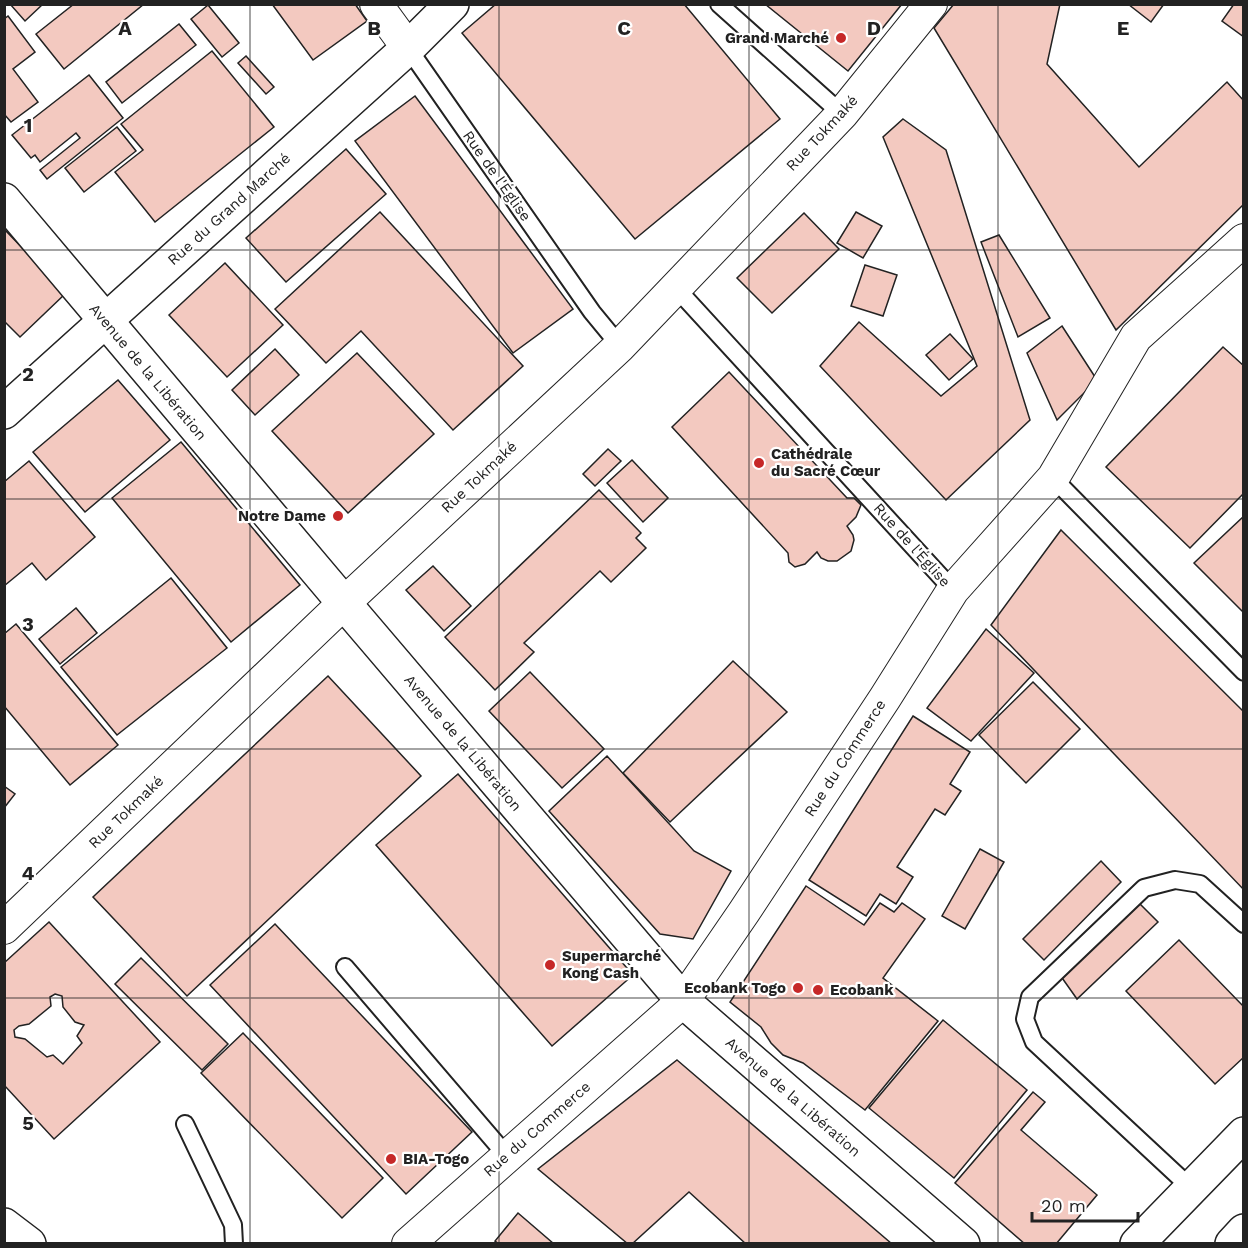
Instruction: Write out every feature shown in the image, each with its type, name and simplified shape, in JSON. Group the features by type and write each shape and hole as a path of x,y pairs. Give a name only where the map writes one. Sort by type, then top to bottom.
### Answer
{"main road":[{"name":"Rue du Grand Marché","path":"4,412 408,48 452,4"},
{"name":"Avenue de la Libération","path":"4,200 683,1001 963,1244"},
{"path":"1137,1244 1244,1134"},
{"path":"4,1225 29,1244"},
{"path":"1232,1244 1244,1231"}],"street":[{"name":"Rue de l'Église","path":"376,4 408,48"},
{"name":"Rue Tokmaké","path":"4,928 344,603 620,346 842,114 931,4"},
{"name":"Rue du Commerce","path":"408,1244 683,1001 872,718 953,591 1053,478 1136,337 1244,240"}],"lane":[{"path":"719,4 842,114"},
{"name":"Rue de l'Église","path":"408,48 592,312 620,346"},
{"name":"Rue de l'Église","path":"676,288 953,591"},
{"path":"1053,478 1244,672"},
{"path":"1191,1188 1034,1042 1025,1019 1030,997 1144,888 1175,880 1200,884 1244,924"},
{"path":"345,967 507,1156"},
{"path":"185,1124 233,1225 234,1244"}],"building":[{"path":"10,4 43,4 25,21"},
{"path":"74,4 144,4 64,69 36,34"},
{"path":"272,4 355,4 367,21 313,60"},
{"path":"496,4 684,4 780,119 635,239 462,33"},
{"name":"Grand Marché","path":"765,4 902,4 848,71"},
{"path":"954,4 1060,4 1047,64 1139,167 1227,82 1244,101 1244,204 1116,330 934,28"},
{"path":"1128,4 1164,4 1151,22"},
{"path":"1234,4 1244,4 1244,37 1222,21"},
{"path":"208,5 239,43 222,57 191,19"},
{"path":"8,16 35,52 13,69 38,102 11,122 4,114 4,19"},
{"path":"179,24 196,45 122,103 106,82"},
{"path":"212,51 274,127 155,222 115,172 143,150 121,124"},
{"path":"246,56 274,87 266,94 238,63"},
{"path":"89,75 123,118 47,179 40,170 80,138 76,133 40,162 35,155 31,158 12,135"},
{"path":"415,96 573,309 513,353 355,141"},
{"path":"903,119 946,150 1030,420 946,500 820,366 859,322 941,396 977,366 883,137"},
{"path":"117,127 136,151 84,192 65,168"},
{"path":"346,149 386,194 286,282 246,238"},
{"path":"380,212 523,366 453,430 361,331 326,363 275,309"},
{"path":"856,212 882,226 863,258 837,243"},
{"path":"804,213 839,249 772,313 737,278"},
{"path":"4,229 66,293 20,337 4,321"},
{"path":"999,235 1050,318 1018,337 981,242"},
{"path":"225,263 283,325 227,377 169,315"},
{"path":"865,265 897,275 883,316 851,306"},
{"path":"1062,326 1097,380 1057,420 1027,353"},
{"path":"950,334 973,359 949,380 926,355"},
{"path":"1223,347 1244,366 1244,493 1190,548 1106,467"},
{"path":"275,349 299,375 255,415 232,390"},
{"path":"357,353 434,434 348,513 272,431"},
{"name":"Cathédrale du Sacré Cœur","path":"729,372 847,498 854,498 861,505 856,517 847,526 854,540 851,551 837,561 821,558 817,552 805,564 795,567 789,562 788,553 672,427"},
{"path":"118,380 170,440 85,512 33,452"},
{"path":"181,442 300,585 231,642 112,498"},
{"path":"608,449 621,461 595,486 583,474"},
{"path":"632,460 668,498 643,522 607,483"},
{"path":"29,461 95,537 46,580 32,563 4,586 4,482"},
{"path":"599,490 641,533 636,538 646,548 611,582 600,571 524,643 534,652 495,690 445,637"},
{"path":"1244,516 1244,613 1194,563"},
{"path":"1061,530 1244,712 1244,890 991,625"},
{"path":"433,566 471,606 444,631 406,590"},
{"path":"171,578 227,648 117,735 61,667"},
{"path":"76,608 97,633 60,664 39,639"},
{"path":"16,624 118,745 70,785 4,706 4,634"},
{"path":"986,629 1034,673 971,741 927,708"},
{"path":"733,661 787,712 670,822 623,773"},
{"path":"530,672 604,749 562,788 489,711"},
{"path":"328,676 421,776 187,996 93,897"},
{"path":"1033,682 1080,729 1026,783 979,735"},
{"path":"913,716 970,752 950,784 961,791 945,815 935,809 897,867 913,877 896,904 880,894 866,916 809,880"},
{"path":"607,756 694,851 731,871 693,939 660,934 549,811"},
{"path":"458,774 633,975 552,1046 376,845"},
{"path":"4,786 15,794 4,808"},
{"path":"980,849 1004,862 965,929 942,916"},
{"path":"1101,861 1121,882 1044,960 1023,939"},
{"name":"Ecobank","path":"806,886 864,925 880,903 894,912 902,903 925,919 883,978 938,1021 865,1110 803,1063 783,1055 771,1043 761,1027 730,1002"},
{"path":"1134,898 1158,922 1077,999 1060,975"},
{"path":"49,922 160,1042 54,1139 4,1085 4,963","holes":["55,994 62,996 63,1007 75,1022 84,1025 77,1036 82,1043 63,1064 53,1055 47,1057 25,1039 15,1037 14,1030 19,1026 29,1024 51,1006 50,997"]},
{"path":"275,924 472,1132 406,1194 210,985"},
{"path":"1179,940 1244,1007 1244,1057 1215,1084 1126,991"},
{"path":"141,958 228,1044 202,1070 115,984"},
{"path":"943,1020 1027,1090 954,1178 869,1108"},
{"path":"243,1033 383,1178 342,1218 201,1073"},
{"path":"677,1060 892,1244 746,1244 689,1192 632,1244 628,1244 538,1169"},
{"path":"1033,1092 1045,1102 1021,1130 1097,1195 1056,1244 1025,1244 955,1183"},
{"path":"518,1213 554,1244 499,1244 495,1241"}],"place":[{"name":"Grand Marché","path":"841,38"},
{"name":"Cathédrale du Sacré Cœur","path":"759,463"},
{"name":"Notre Dame","path":"338,516"},
{"name":"Supermarché Kong Cash","path":"550,965"},
{"name":"Ecobank Togo","path":"798,988"},
{"name":"Ecobank","path":"818,990"},
{"name":"BIA-Togo","path":"391,1159"}]}
